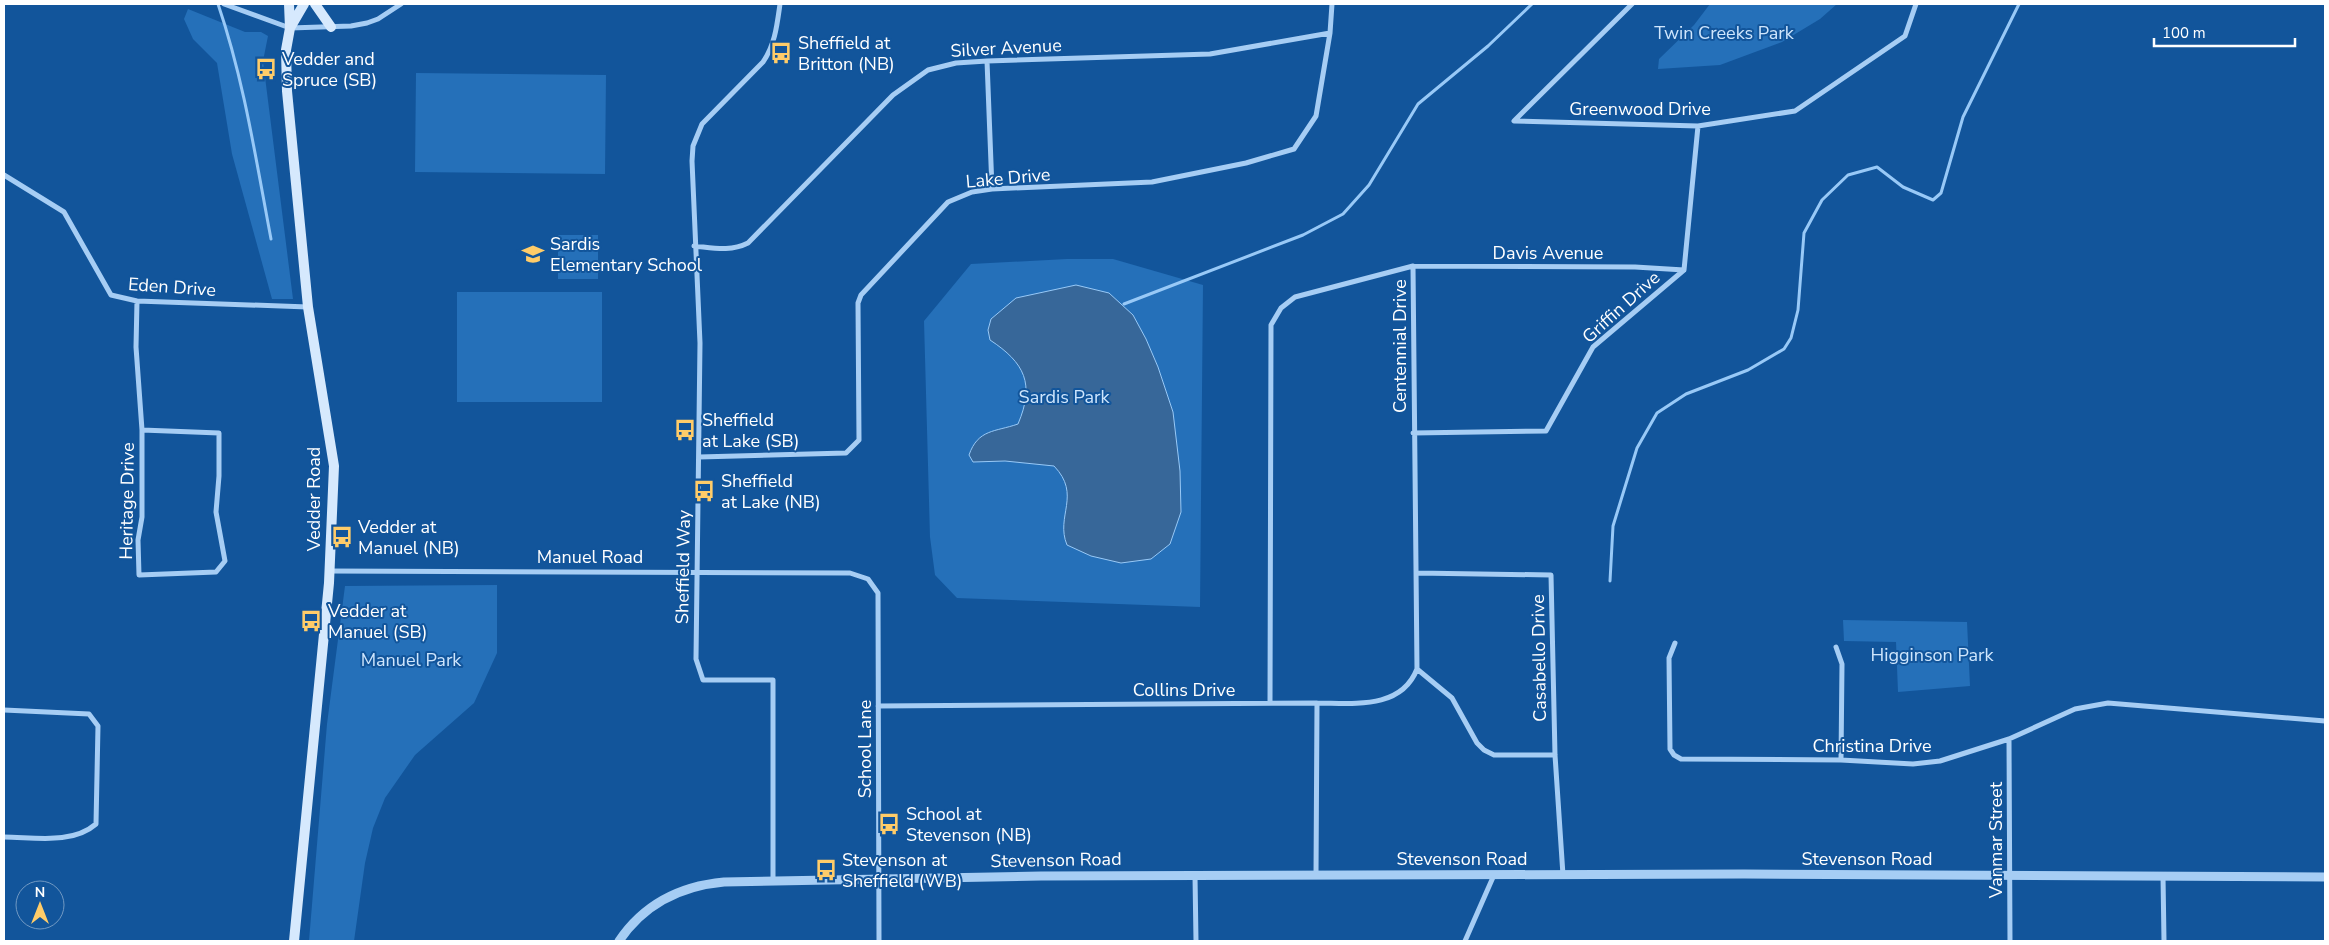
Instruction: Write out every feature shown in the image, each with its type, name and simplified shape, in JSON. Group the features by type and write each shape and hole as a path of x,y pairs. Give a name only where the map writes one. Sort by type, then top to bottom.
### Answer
{"main road":[{"name":"Vedder Road","path":"289,4 290,28 286,50 287,91 308,307 334,466 329,572 294,941"},
{"name":"Vedder Road","path":"290,28 304,4"},
{"path":"315,4 331,26"}],"street":[{"path":"224,4 290,28 367,23 378,19 401,4"},
{"name":"Sheffield Way","path":"773,881 773,680 703,680 696,659 700,326 694,246 692,161 698,133 702,124 763,62 769,53 774,39 780,4"},
{"name":"Lake Drive","path":"699,457 846,454 852,449 859,440 858,302 860,295 948,202 972,192 992,189 1152,182 1246,163 1294,149 1316,116 1330,33 1332,4"},
{"name":"Greenwood Drive","path":"1632,4 1514,121 1698,126 1795,111 1905,36 1916,4"},
{"name":"Silver Avenue","path":"694,246 724,249 737,248 748,243 893,95 928,70 956,63 987,61 1210,54 1330,33"},
{"path":"987,61 992,189"},
{"name":"Griffin Drive","path":"1413,433 1546,431 1593,347 1684,270 1698,126"},
{"name":"Eden Drive","path":"4,175 64,212 111,295 136,302 308,307"},
{"name":"Davis Avenue","path":"1413,266 1635,267 1684,270"},
{"name":"Centennial Drive","path":"1270,703 1271,325 1281,308 1295,297 1413,266 1413,433 1417,573 1417,669"},
{"name":"Heritage Drive","path":"136,302 136,347 142,430 142,517 138,540 139,575 216,572 225,561 216,512 220,476 219,433 142,430"},
{"name":"Manuel Road","path":"329,572 697,571 850,573"},
{"name":"School Lane","path":"850,573 868,579 878,593 880,941"},
{"name":"Casabello Drive","path":"1417,573 1551,575 1555,755 1563,875"},
{"name":"Christina Drive","path":"1675,643 1669,658 1670,749 1674,755 1681,759 1841,760 1913,764 1931,762 1966,754 2009,739 2075,709 2108,703 2325,721"},
{"path":"1836,647 1842,664 1841,760"},
{"path":"1316,875 1317,703 1370,703 1394,697 1412,680 1417,669 1452,698 1477,743 1484,750 1494,755 1555,755"},
{"name":"Collins Drive","path":"878,706 1317,703"},
{"path":"4,710 89,714 98,726 96,824 86,833 69,837 4,837"},
{"name":"Vanmar Street","path":"2009,739 2010,941"},
{"path":"1465,941 1494,875"},
{"name":"Stevenson Road","path":"619,941 647,910 673,893 704,883 1041,876 2325,877"},
{"path":"1195,876 1196,941"},
{"path":"2163,876 2164,941"}],"green space":[{"name":"Twin Creeks Park","path":"1710,4 1837,4 1820,19 1782,42 1720,65 1658,69 1659,59 1694,25"},
{"path":"188,9 245,32 261,32 268,36 263,61 293,299 272,299 232,154 217,63 193,39 184,19"},
{"path":"416,73 606,75 605,174 415,172"},
{"path":"558,235 598,235 598,279 558,279"},
{"name":"Sardis Park","path":"1067,259 1113,259 1203,285 1200,607 957,598 935,575 930,537 924,321 971,264"},
{"path":"457,292 602,292 602,402 457,402"},
{"name":"Manuel Park","path":"497,585 497,653 474,703 415,755 385,798 373,828 365,863 354,941 309,941 327,724 345,586"},
{"name":"Higginson Park","path":"1843,620 1967,622 1970,686 1898,692 1896,642 1844,641"}],"shaded area":[{"path":"1076,285 1109,293 1133,315 1158,367 1173,412 1180,471 1181,512 1170,544 1151,559 1121,563 1091,556 1067,545 1064,534 1066,487 1054,466 1005,461 973,462 969,455 977,440 982,436 995,430 1018,424 1026,397 1024,376 1019,366 1012,357 990,340 988,330 991,319 1016,298"}],"waterway":[{"path":"218,4 242,91 271,239"},
{"path":"1124,304 1303,235 1343,214 1369,185 1418,104 1488,46 1532,4"},
{"path":"1610,581 1613,526 1637,448 1657,413 1686,394 1748,370 1784,349 1791,338 1798,310 1804,233 1822,200 1848,175 1877,167 1903,187 1933,200 1941,193 1963,117 2019,4"}],"place":[{"name":"Sheffield at Britton (NB)","path":"781,53"},
{"name":"Vedder and Spruce (SB)","path":"266,69"},
{"name":"Sardis Elementary School","path":"533,254"},
{"name":"Sheffield at Lake (SB)","path":"685,430"},
{"name":"Sheffield at Lake (NB)","path":"704,491"},
{"name":"Vedder at Manuel (NB)","path":"342,537"},
{"name":"Vedder at Manuel (SB)","path":"311,621"},
{"name":"School at Stevenson (NB)","path":"889,824"},
{"name":"Stevenson at Sheffield (WB)","path":"826,870"}]}
